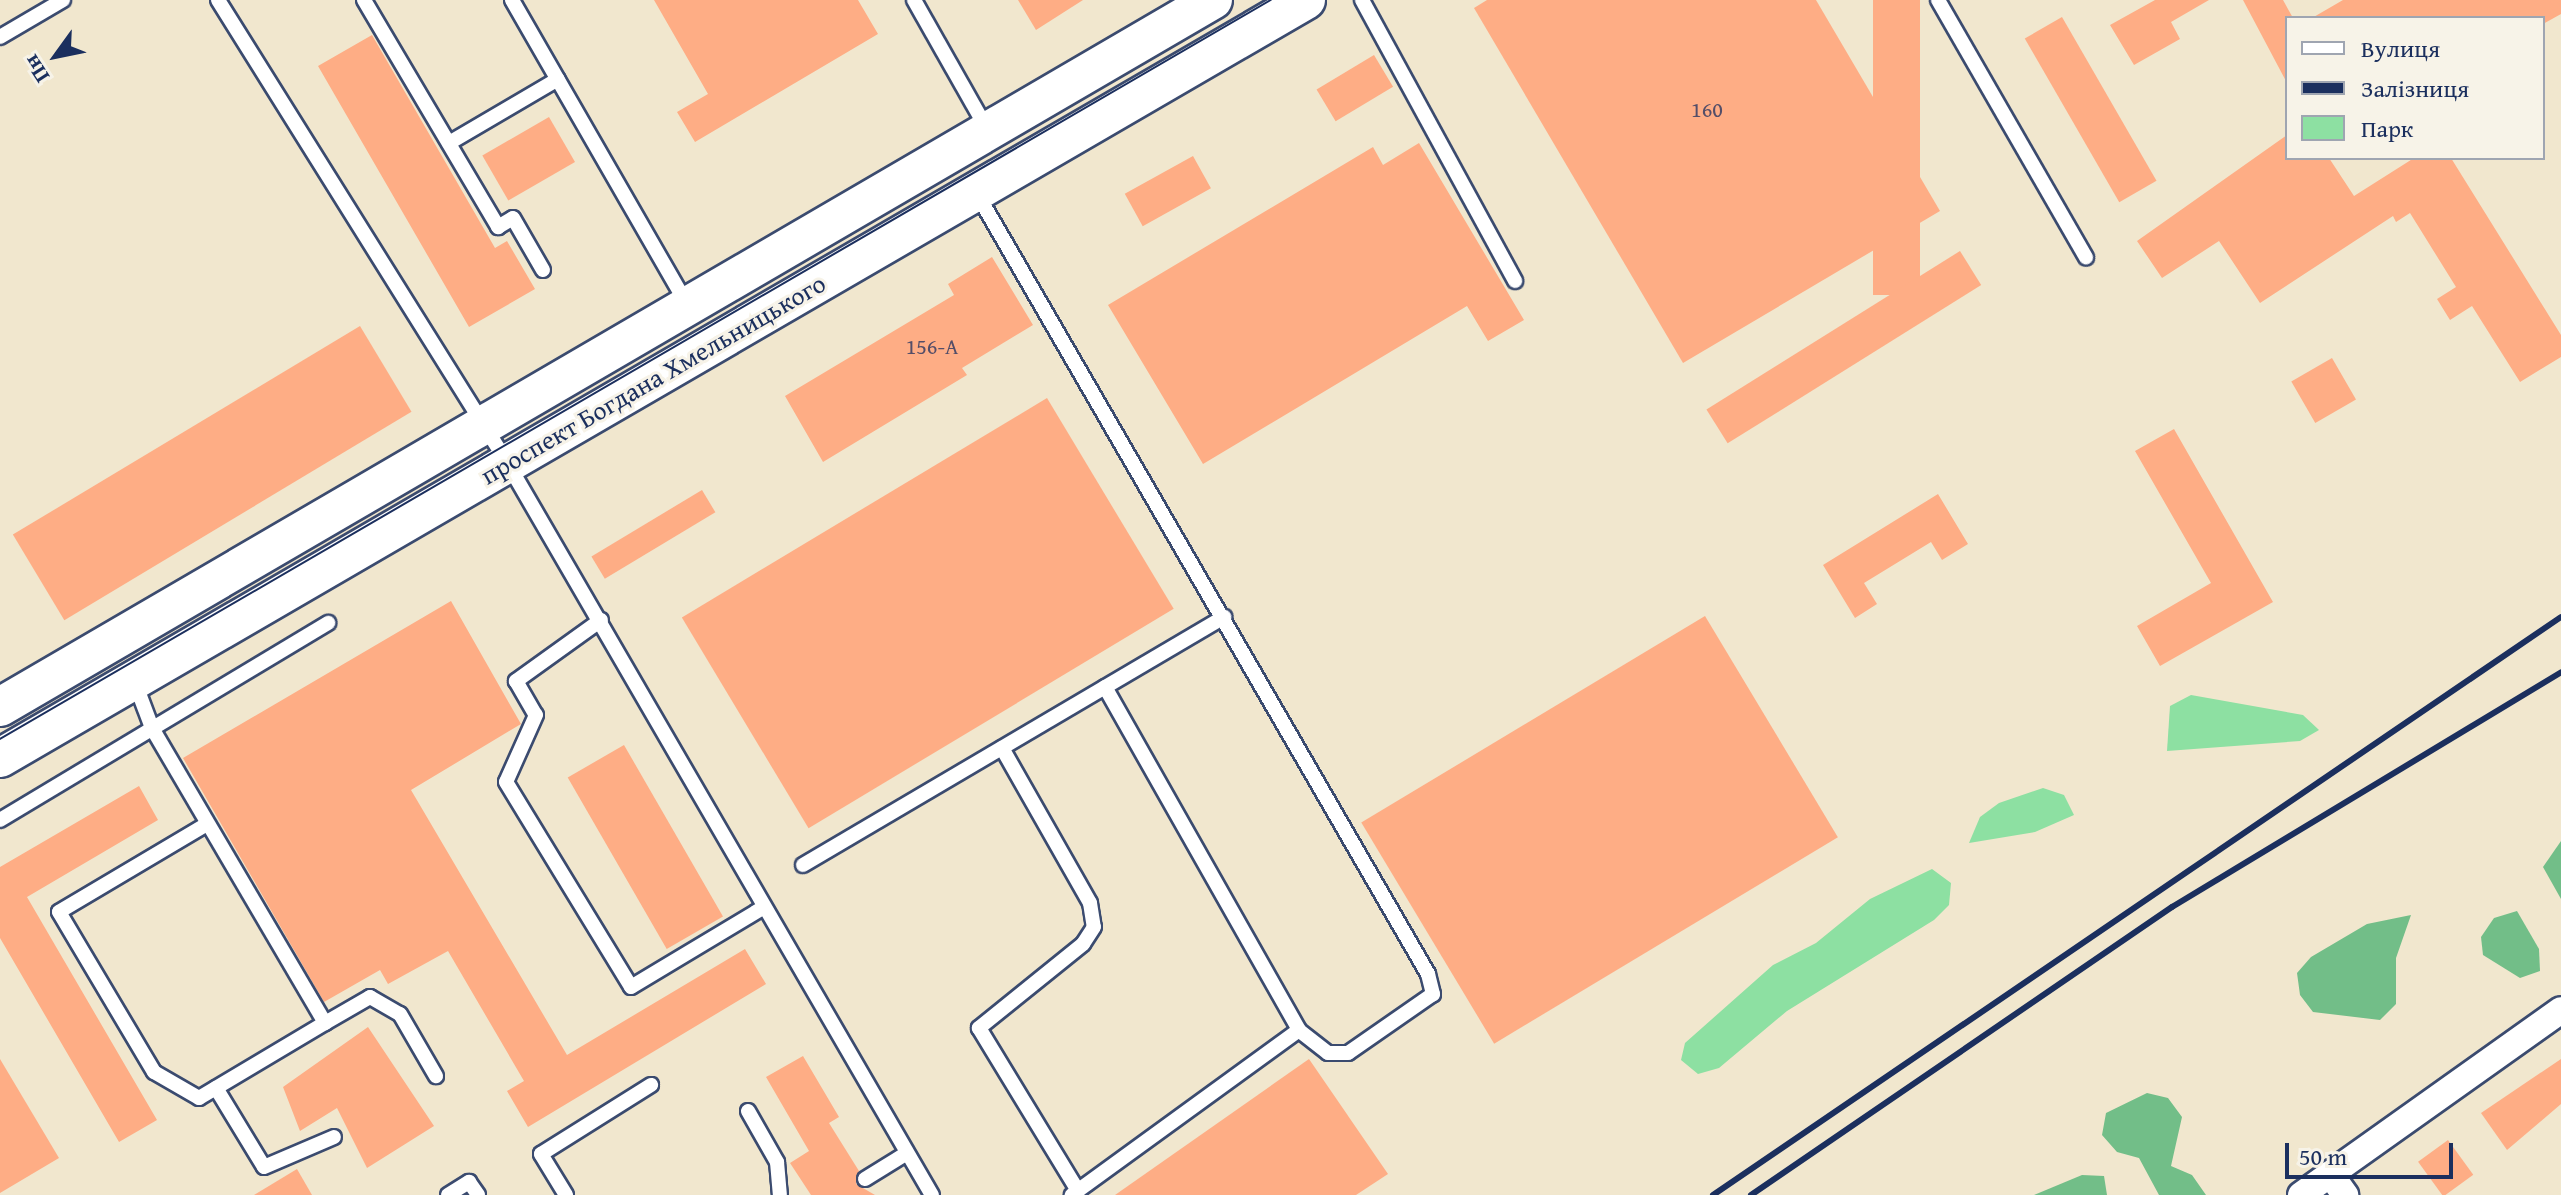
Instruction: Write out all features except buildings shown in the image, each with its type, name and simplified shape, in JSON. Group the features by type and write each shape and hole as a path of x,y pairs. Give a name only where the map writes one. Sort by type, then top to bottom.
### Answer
{"main road":[{"name":"проспект Богдана Хмельницького","path":"0,707 1213,0"},
{"name":"проспект Богдана Хмельницького","path":"0,758 1306,0"}],"street":[{"path":"2301,1195 2338,1185 2561,1010"}],"lane":[{"path":"0,37 63,0"},
{"path":"218,0 508,464 601,620 761,909 932,1195"},
{"path":"364,0 498,227 513,218 543,270"},
{"path":"512,0 689,306"},
{"path":"914,0 988,131"},
{"path":"1362,0 1515,281"},
{"path":"1938,0 2086,257"},
{"path":"449,143 558,79"},
{"path":"976,192 1224,617 1433,994 1348,1053 1328,1053 1299,1030 1105,687"},
{"path":"803,865 1224,617"},
{"path":"601,620 516,681 536,715 506,782 631,987 761,909"},
{"path":"0,820 328,623"},
{"path":"134,680 152,728 325,1023"},
{"path":"1002,748 1090,903 1094,927 1083,944 979,1028 1075,1193 1299,1030"},
{"path":"207,824 59,912 154,1072 199,1098 370,997 400,1014 436,1076"},
{"path":"566,1195 541,1154 651,1085"},
{"path":"216,1088 264,1167 334,1137"},
{"path":"748,1111 777,1162 780,1195"},
{"path":"865,1179 907,1153"},
{"path":"448,1195 469,1182 478,1195"}],"green space":[{"path":"2191,695 2303,715 2319,730 2300,741 2167,751 2170,706"},
{"path":"2043,788 2064,795 2074,815 2035,832 1969,843 1980,817 1999,803"},
{"path":"2561,841 2561,899 2543,867"},
{"path":"1932,869 1951,883 1949,905 1934,920 1787,1011 1719,1068 1698,1074 1681,1060 1685,1043 1773,965 1816,943 1870,899"},
{"path":"2517,911 2539,949 2540,971 2520,978 2483,955 2481,937 2494,918"},
{"path":"2411,915 2396,958 2396,1004 2380,1020 2313,1012 2300,995 2297,973 2311,957 2367,924"},
{"path":"2147,1093 2168,1098 2182,1117 2171,1166 2192,1175 2206,1195 2159,1195 2139,1158 2117,1152 2102,1135 2106,1113"},
{"path":"2082,1175 2104,1176 2107,1195 2034,1195"}],"tram line":[{"path":"0,739 1271,0"}],"railway":[{"path":"1713,1195 2561,617"},
{"path":"1751,1195 2172,907 2561,672"}]}
